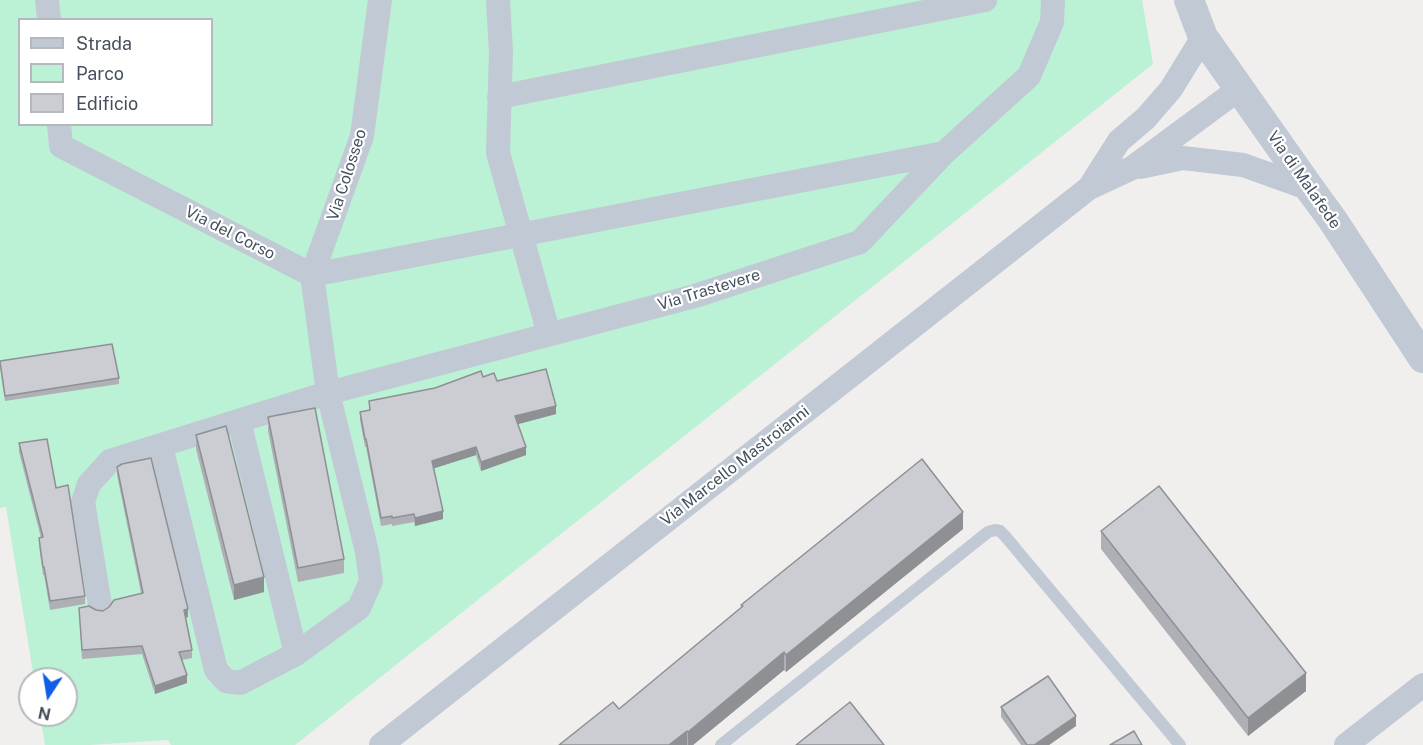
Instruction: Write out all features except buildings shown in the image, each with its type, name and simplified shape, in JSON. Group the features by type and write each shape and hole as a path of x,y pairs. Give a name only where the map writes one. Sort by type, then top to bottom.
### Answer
{"street":[{"path":"47,0 49,18"},
{"name":"Via Colosseo","path":"312,275 362,136 380,0"},
{"path":"498,0 501,52 498,153 549,334"},
{"path":"499,97 985,0"},
{"name":"Via Trastevere","path":"100,605 83,502 89,484 110,461 328,393 695,296 860,242 944,153 1029,76 1052,22 1053,0"},
{"name":"Via di Malafede","path":"1189,0 1203,37 1332,219 1423,358"},
{"path":"1089,188 1119,141 1146,118 1171,89 1203,37"},
{"path":"1089,188 1132,168 1239,89"},
{"name":"Via del Corso","path":"59,126 61,146 312,275"},
{"path":"161,446 216,670 226,681 240,683 296,654 359,608 370,581 367,552 328,393 312,275 944,153"},
{"path":"1132,168 1183,158 1243,165 1310,189"},
{"name":"Via Marcello Mastroianni","path":"381,745 1089,188"},
{"path":"239,421 296,654"},
{"path":"1346,745 1423,685"}],"lane":[{"path":"721,745 979,539 995,530 1005,536 1180,745"}],"green space":[{"path":"0,0 1142,0 1153,64 295,745 171,745 168,740 45,745 42,727 78,727 78,667 32,667 6,507 0,508"}]}
